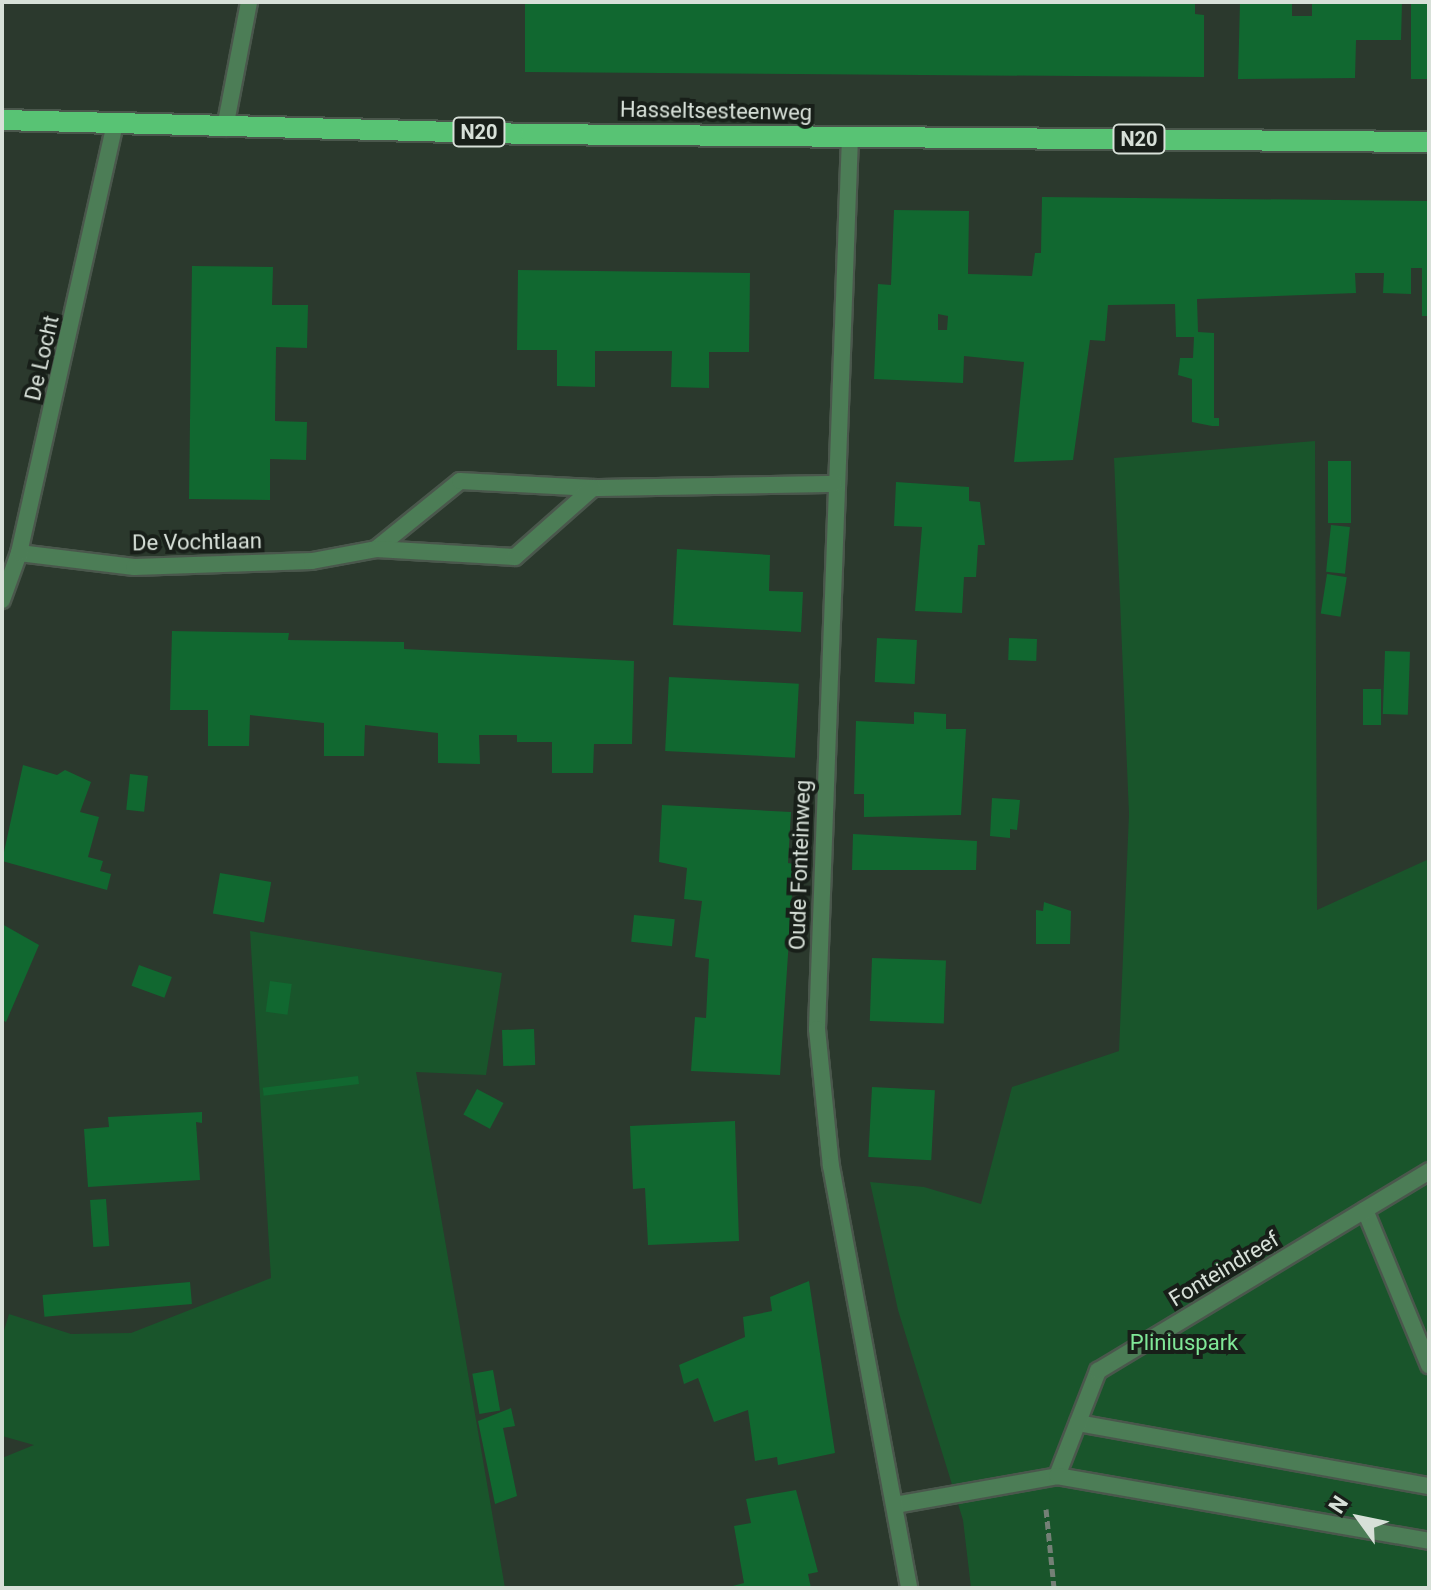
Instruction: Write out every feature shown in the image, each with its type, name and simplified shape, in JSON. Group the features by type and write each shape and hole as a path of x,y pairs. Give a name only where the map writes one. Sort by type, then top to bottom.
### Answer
{"main road":[{"name":"Hasseltsesteenweg","path":"2,120 225,128 1429,142"}],"street":[{"path":"225,128 249,2"},
{"name":"De Locht","path":"2,600 19,553 115,125"},
{"name":"Oude Fonteinweg","path":"850,137 834,484 817,1029 831,1166 909,1588"},
{"name":"De Vochtlaan","path":"376,549 460,481 593,488 834,484"},
{"name":"De Vochtlaan","path":"19,553 134,567 312,561 376,549 515,557 593,488"},
{"name":"Fonteindreef","path":"1050,1476 1078,1423 1098,1371 1429,1171"},
{"path":"1365,1210 1429,1365"},
{"path":"1078,1423 1429,1486"},
{"path":"895,1505 1050,1476 1429,1541"}],"path":[{"path":"1050,1476 1054,1588"}],"green space":[{"name":"Pliniuspark","path":"1315,441 1317,910 1429,859 1429,1588 971,1588 963,1520 898,1310 870,1182 924,1187 981,1204 1012,1087 1119,1051 1129,814 1114,458"},
{"path":"250,931 502,973 486,1075 416,1072 505,1588 2,1588 2,1458 34,1445 2,1436 2,1337 9,1314 71,1334 131,1333 271,1278"}],"building":[{"path":"525,2 1195,2 1195,14 1204,15 1204,77 525,72"},
{"path":"1240,2 1292,2 1292,16 1312,16 1312,2 1402,2 1401,40 1356,40 1355,78 1238,79"},
{"path":"1411,2 1429,2 1429,79 1411,79"},
{"path":"1042,197 1429,201 1429,316 1422,316 1422,268 1411,268 1411,294 1383,293 1384,273 1355,273 1356,293 1197,299 1198,332 1214,333 1214,418 1219,418 1219,426 1212,426 1192,422 1192,379 1178,375 1180,358 1193,358 1194,337 1176,337 1175,304 1108,305 1105,341 1090,340 1073,460 1014,462 1024,362 964,356 963,383 874,379 878,284 891,285 894,210 969,211 968,274 1032,276 1035,253 1041,253","holes":["938,314 948,316 947,330 938,330"]},
{"path":"192,266 273,267 272,305 308,305 307,348 276,347 275,421 307,422 306,460 270,459 270,500 189,499"},
{"path":"518,270 750,273 749,352 709,352 709,388 671,387 672,351 595,351 595,387 557,386 557,350 517,350"},
{"path":"1328,461 1351,461 1351,523 1328,523"},
{"path":"896,482 969,487 969,501 980,502 985,545 978,545 976,577 964,577 962,613 915,611 922,527 894,526"},
{"path":"1331,525 1350,527 1345,574 1326,572"},
{"path":"677,549 770,555 769,591 803,592 801,632 673,625"},
{"path":"1327,574 1347,577 1340,617 1321,614"},
{"path":"172,631 289,633 288,640 404,642 404,649 634,661 632,744 594,744 593,773 552,773 552,742 517,742 517,735 479,735 480,764 438,763 438,733 365,725 364,756 324,756 324,723 250,715 249,746 208,746 208,710 170,710"},
{"path":"877,638 917,640 915,684 875,682"},
{"path":"1009,638 1037,639 1036,661 1008,660"},
{"path":"1385,651 1410,652 1408,715 1383,714"},
{"path":"669,677 799,684 795,758 665,751"},
{"path":"1363,689 1381,689 1381,725 1363,725"},
{"path":"914,712 946,714 946,729 966,729 961,815 864,817 864,794 854,794 856,721 914,724"},
{"path":"23,765 57,775 65,770 91,782 80,812 99,817 88,857 103,861 100,871 111,874 107,890 2,861"},
{"path":"130,774 148,776 144,812 126,810"},
{"path":"992,798 1020,800 1017,830 1010,829 1010,838 990,836"},
{"path":"662,805 791,812 788,863 794,864 780,1075 691,1071 695,1017 706,1018 709,959 695,957 702,901 684,899 687,868 659,862"},
{"path":"853,834 977,841 976,870 852,870"},
{"path":"220,873 271,882 264,922 213,913"},
{"path":"1044,902 1071,911 1070,944 1036,944 1036,910 1043,911"},
{"path":"634,915 675,919 672,946 631,942"},
{"path":"2,924 39,945 6,1022 2,1020"},
{"path":"872,958 946,961 944,1024 870,1021"},
{"path":"139,965 172,977 164,998 131,986"},
{"path":"270,981 292,984 287,1015 266,1012"},
{"path":"534,1029 535,1065 503,1066 502,1030"},
{"path":"358,1076 359,1084 264,1096 263,1088"},
{"path":"872,1087 935,1090 931,1160 868,1157"},
{"path":"477,1089 503,1103 490,1129 463,1115"},
{"path":"202,1112 202,1123 196,1122 200,1180 88,1187 84,1129 109,1127 108,1117"},
{"path":"735,1121 739,1241 648,1245 645,1188 633,1189 630,1126"},
{"path":"106,1199 109,1246 93,1247 90,1200"},
{"path":"809,1281 835,1453 778,1465 777,1457 755,1461 748,1410 714,1422 698,1378 684,1384 679,1365 745,1337 743,1317 772,1311 770,1297"},
{"path":"190,1282 192,1304 44,1317 43,1295"},
{"path":"493,1370 500,1410 479,1414 472,1374"},
{"path":"511,1408 515,1426 503,1428 517,1496 495,1504 478,1421"},
{"path":"796,1490 818,1572 808,1574 811,1588 725,1588 744,1583 734,1526 751,1523 746,1499"}]}
